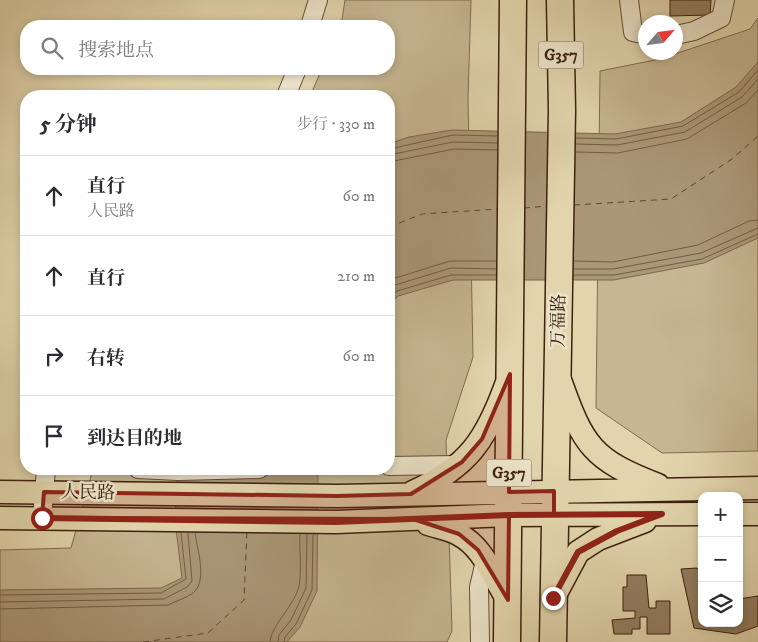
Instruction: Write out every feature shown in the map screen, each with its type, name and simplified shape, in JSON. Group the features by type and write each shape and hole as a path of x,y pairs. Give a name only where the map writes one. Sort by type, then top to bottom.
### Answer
{"highway":[{"name":"G357","path":"507,642 514,110 513,0"},
{"name":"万福路","path":"553,642 562,110 560,0"}],"main road":[{"path":"557,372 572,415 584,438 607,462 668,489"},
{"path":"411,494 432,484 457,465 482,440 495,416 510,374"},
{"path":"509,504 554,503 668,489 758,488"},
{"name":"人民路","path":"0,492 337,496 411,494 509,504"},
{"path":"554,503 662,514 698,514"},
{"name":"人民路","path":"0,518 336,522 412,519 509,504"},
{"path":"553,598 578,552 617,531 662,514"},
{"path":"743,514 758,514"},
{"path":"412,519 459,534 478,550 508,600"}],"street":[{"path":"312,20 318,0"},
{"path":"629,0 633,32 638,33"},
{"path":"683,33 694,31 721,18 725,0"},
{"path":"288,90 295,75"},
{"path":"395,466 457,465"},
{"path":"42,518 45,475"},
{"path":"480,642 480,587 486,561"}],"highlighted area":[{"path":"510,374 509,492 554,491 554,515 509,515 508,600 478,550 459,534 413,519 42,518 44,492 337,496 411,494 462,462 482,439"}],"shaded area":[{"path":"345,0 471,0 468,97 473,357 446,440 452,631 447,642 0,642 0,550 71,548 91,475 395,475 395,90 313,90 319,75 395,75 395,20 342,20"},
{"path":"758,18 758,451 662,453 596,408 600,71 655,60 683,60 683,51 750,29"}],"water":[{"path":"758,62 758,238 704,263 614,280 453,280 398,296 395,299 395,142 409,137 452,130 615,134 681,122 736,87"},
{"path":"178,475 318,475 317,591 300,627 287,642 0,642 0,590 161,588 182,578 175,520"}],"building":[{"path":"670,0 711,0 710,15 670,15"},
{"path":"681,569 698,569 698,627 743,627 743,598 758,596 758,626 736,634 694,628"},
{"path":"627,575 646,575 649,608 656,608 656,601 670,601 670,634 647,634 647,617 640,617 640,629 632,629 632,634 614,634 612,620 635,618 635,611 623,611 623,587 627,587"}],"ferry route":[{"path":"574,205 671,199 732,159 758,136"},
{"path":"524,208 548,206"},
{"path":"395,225 422,214 498,209"},
{"path":"143,642 208,633 244,600 247,532"}],"route":[{"path":"42,518 336,522 509,515 662,514 598,539 578,552 553,598"}]}
